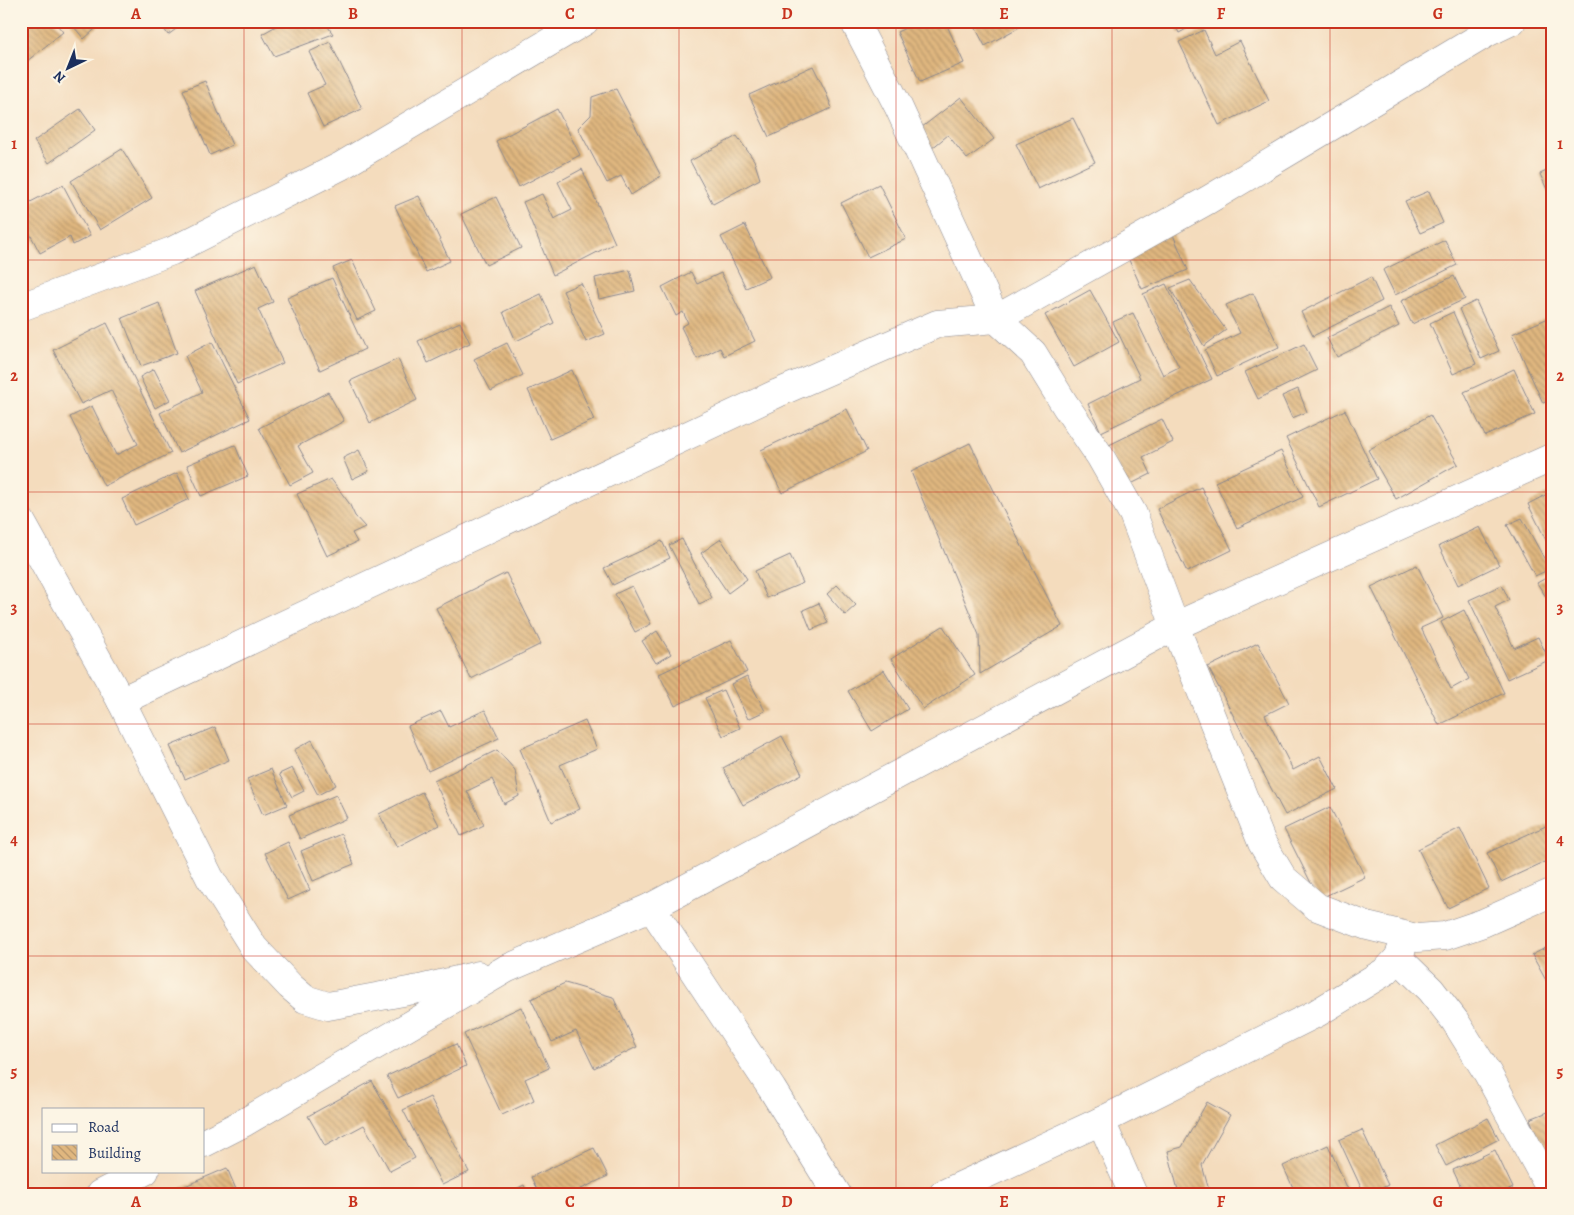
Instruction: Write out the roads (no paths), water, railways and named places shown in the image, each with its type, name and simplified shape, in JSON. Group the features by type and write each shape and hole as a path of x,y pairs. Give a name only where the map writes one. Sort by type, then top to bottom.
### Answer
{"street":[{"path":"21,307 172,251 341,166 584,21"},
{"path":"854,21 898,106 996,319 1033,353 1065,405 1100,456 1133,514 1175,626 1262,843 1283,878 1317,907 1367,926 1402,947 1455,1021 1488,1074 1553,1194"},
{"path":"121,701 778,393 937,324 996,319 1208,200 1487,33 1512,21"},
{"path":"205,1142 245,1122 506,969 651,907 1175,626 1553,457"},
{"path":"21,521 121,701 210,878 254,948 290,986 306,999 328,1006 419,989 506,969"},
{"path":"943,1194 1101,1121 1317,1013 1386,971 1402,947 1417,938 1445,936 1483,923 1553,892"},
{"path":"651,907 772,1089 837,1194"},
{"path":"1101,1121 1134,1194"},
{"path":"100,1194 144,1172"}]}
